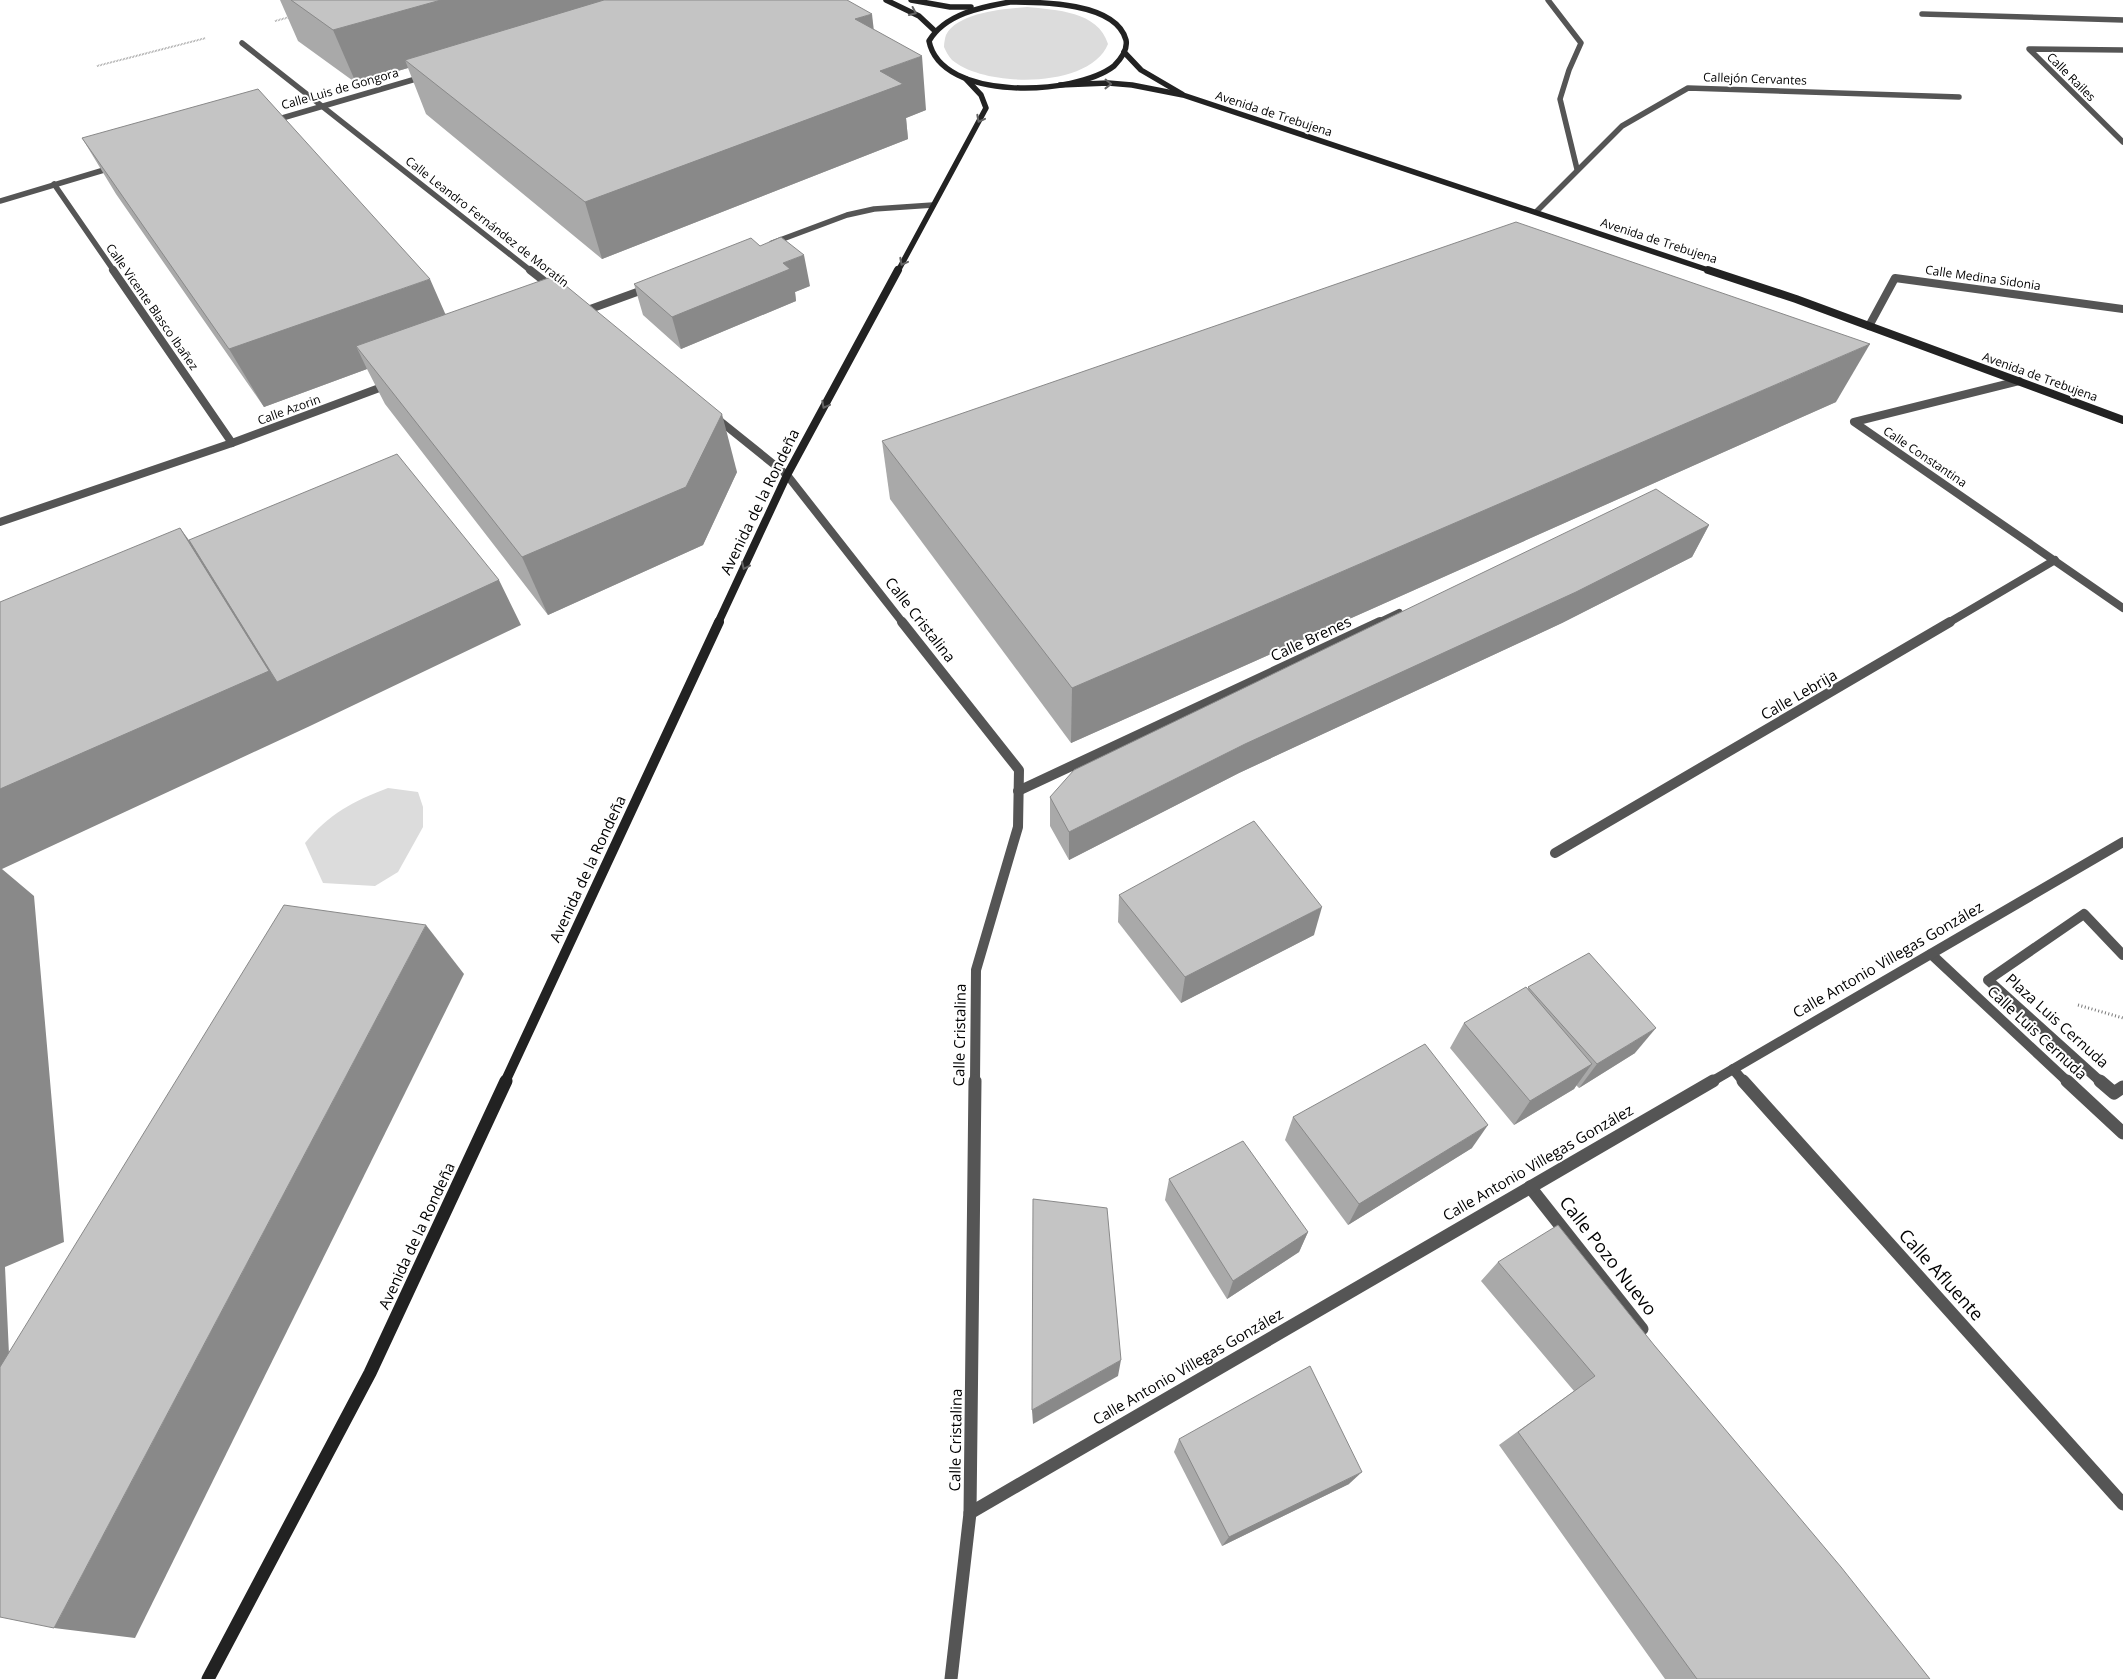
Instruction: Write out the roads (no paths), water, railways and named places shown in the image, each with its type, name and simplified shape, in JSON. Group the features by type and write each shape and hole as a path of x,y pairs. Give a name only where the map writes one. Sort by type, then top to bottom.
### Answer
{"street":[{"path":"886,0 916,13 929,22 935,31"},
{"path":"911,0 950,7 979,8"},
{"path":"1073,0 1079,8"},
{"path":"1548,0 1581,43 1569,70 1560,99 1577,168"},
{"path":"1013,1 1038,2 1079,8 1109,20 1122,31 1127,43 1124,52 1111,68 1089,78 1060,85 1027,88 995,85 966,78 946,69 933,56 930,44 935,31 946,22 979,8 1013,1"},
{"path":"1922,14 2123,20"},
{"name":"Calle Leandro Fernández de Moratín","path":"242,43 560,294"},
{"name":"Calle Railes","path":"2123,50 2030,49 2123,142"},
{"name":"Avenida de Trebujena","path":"1124,52 1141,70 1171,86 1183,95"},
{"name":"Calle Luis de Gongora","path":"267,122 437,72"},
{"name":"Avenida de la Rondeña","path":"208,1679 370,1373 787,475 986,108 981,95 966,78"},
{"name":"Avenida de Trebujena","path":"1060,85 1108,83 1132,85 1183,95 1796,299 2123,420"},
{"name":"Callejón Cervantes","path":"1536,212 1577,168 1622,126 1688,88 1959,98"},
{"path":"0,201 118,166"},
{"name":"Calle Vicente Blasco Ibañez","path":"54,184 232,443"},
{"path":"765,245 846,215 874,209 933,205"},
{"name":"Calle Medina Sidonia","path":"1870,326 1895,278 2123,309"},
{"path":"574,315 656,285"},
{"name":"Calle Leandro Fernández de Moratín","path":"576,306 591,318"},
{"name":"Calle Azorin","path":"0,522 232,443 398,381"},
{"name":"Calle Constantina","path":"2019,381 1854,422 2123,608"},
{"path":"712,415 787,475"},
{"name":"Calle Cristalina","path":"787,475 1018,770 1018,827 976,970 970,1513 950,1679"},
{"name":"Calle Lebrija","path":"1555,853 2056,560"},
{"name":"Calle Brenes","path":"1018,791 1407,610"},
{"name":"Calle Antonio Villegas González","path":"970,1513 2123,842"},
{"name":"Plaza Luis Cernuda","path":"2123,955 2084,914 1988,980 2114,1093 2123,1087"},
{"name":"Calle Luis Cernuda","path":"1931,954 2123,1133"},
{"name":"Calle Afluente","path":"1733,1069 2123,1504"},
{"name":"Calle Pozo Nuevo","path":"1530,1186 1652,1343"}]}
